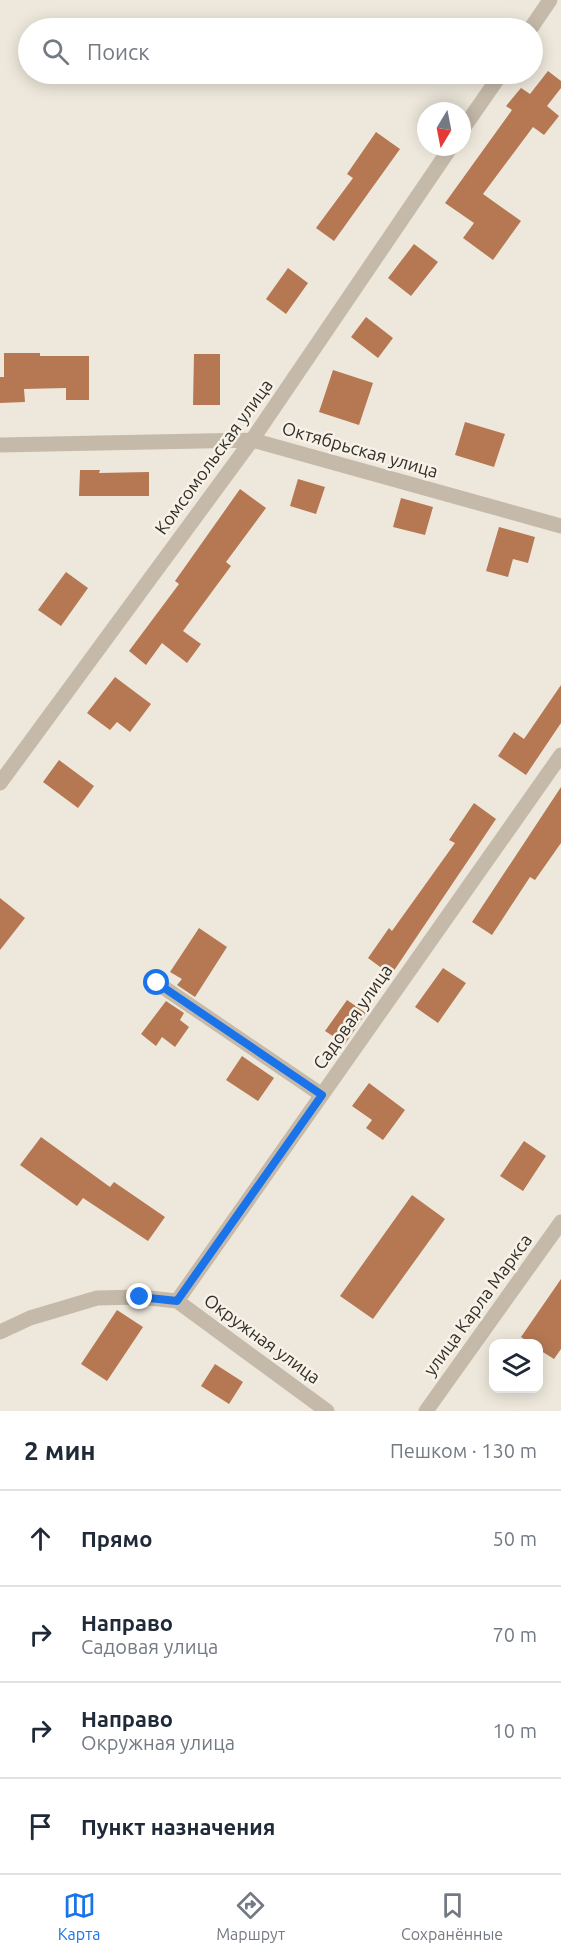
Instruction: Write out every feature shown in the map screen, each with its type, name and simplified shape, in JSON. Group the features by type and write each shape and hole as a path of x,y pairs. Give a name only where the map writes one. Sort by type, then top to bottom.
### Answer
{"street":[{"path":"538,18 550,0"},
{"path":"471,117 494,84"},
{"name":"Комсомольская улица","path":"0,783 252,440 445,156"},
{"name":"Октябрьская улица","path":"0,444 252,440 561,526"},
{"name":"Садовая улица","path":"177,1301 561,755"},
{"path":"157,983 322,1095"},
{"name":"улица Карла Маркса","path":"426,1411 561,1222"},
{"name":"Окружная улица","path":"0,1332 30,1318 97,1298 140,1297 177,1301 327,1411"}],"building":[{"path":"548,71 561,81 561,88 547,106 559,116 544,135 533,127 483,194 521,221 493,260 463,238 474,223 445,203 512,110 506,106 521,88 530,94 538,84 543,84 543,77"},
{"path":"376,132 400,149 334,241 316,228 353,178 347,174"},
{"path":"414,244 438,262 411,296 388,278"},
{"path":"288,268 308,283 286,314 266,299"},
{"path":"366,317 393,338 378,358 351,337"},
{"path":"4,353 89,356 89,400 66,400 66,388 24,389 25,402 0,403 0,377 4,377"},
{"path":"194,354 220,354 220,405 193,405"},
{"path":"333,370 373,383 359,425 319,412"},
{"path":"465,422 505,434 494,467 455,455"},
{"path":"80,470 100,470 99,473 149,472 149,496 79,496"},
{"path":"298,479 325,487 316,514 290,506"},
{"path":"240,489 266,508 226,562 231,566 183,631 201,644 187,663 162,643 146,665 129,651 179,584 175,581"},
{"path":"401,498 433,507 425,535 393,527"},
{"path":"499,527 535,537 528,563 513,559 508,577 486,571"},
{"path":"66,572 88,588 61,626 38,610"},
{"path":"115,677 151,704 130,732 117,722 110,730 87,713"},
{"path":"561,685 561,723 526,775 498,756 514,732 524,739"},
{"path":"59,760 94,786 78,808 43,782"},
{"path":"561,787 561,843 535,880 530,877 492,935 472,922"},
{"path":"474,803 496,819 391,975 368,958 389,928 392,931 455,843 449,840"},
{"path":"0,898 25,918 0,950"},
{"path":"199,928 227,947 195,997 177,985 182,979 170,972"},
{"path":"443,968 466,983 438,1023 415,1007"},
{"path":"347,1000 366,1013 345,1044 325,1031"},
{"path":"166,1001 184,1013 180,1020 189,1027 175,1047 162,1037 156,1046 141,1034"},
{"path":"242,1056 274,1078 258,1101 226,1080"},
{"path":"369,1083 405,1110 383,1140 366,1128 372,1120 352,1106"},
{"path":"41,1137 110,1187 114,1182 165,1217 148,1241 83,1198 77,1206 20,1165"},
{"path":"524,1141 546,1156 523,1191 500,1176"},
{"path":"412,1195 445,1219 373,1319 340,1296"},
{"path":"561,1279 561,1349 554,1359 543,1352 543,1339 521,1337"},
{"path":"117,1310 143,1327 107,1381 81,1364"},
{"path":"215,1364 243,1382 229,1404 201,1386"}],"route":[{"path":"140,1297 177,1301 322,1095 157,983"}]}
